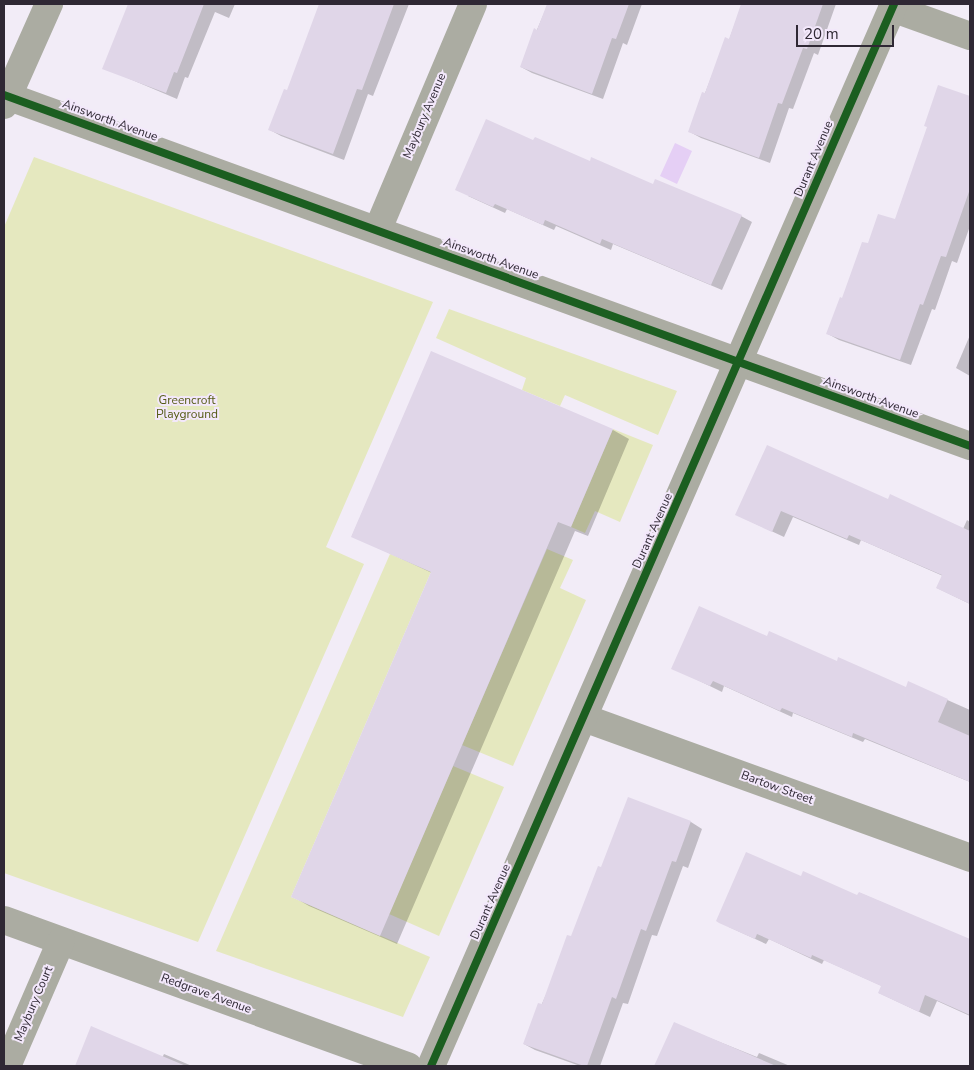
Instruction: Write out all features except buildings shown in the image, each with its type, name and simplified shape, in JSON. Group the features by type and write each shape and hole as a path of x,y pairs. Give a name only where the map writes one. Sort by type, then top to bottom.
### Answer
{"street":[{"path":"5,99 49,4"},
{"name":"Maybury Avenue","path":"378,229 474,4"},
{"path":"893,6 970,36"},
{"name":"Durant Avenue","path":"432,1066 893,6"},
{"name":"Ainsworth Avenue","path":"5,99 378,229 970,446"},
{"name":"Bartow Street","path":"584,718 970,858"},
{"name":"Redgrave Avenue","path":"4,920 408,1066"},
{"name":"Maybury Court","path":"7,1066 60,941"}],"green space":[{"name":"Greencroft Playground","path":"34,157 433,302 326,547 364,564 198,942 4,873 4,227"},
{"path":"449,309 677,391 658,435 565,395 560,406 522,390 526,378 436,338"},
{"path":"613,429 653,445 620,522 595,511 585,533 571,527"},
{"path":"547,549 573,560 560,588 586,600 513,766 462,745"},
{"path":"390,554 431,572 291,897 430,957 403,1017 216,951"},
{"path":"453,766 504,787 439,936 389,914"}],"shaded area":[{"path":"675,143 692,151 677,184 660,176"}],"cycle path":[{"path":"431,1066 894,4"},
{"path":"4,95 970,446"}]}
